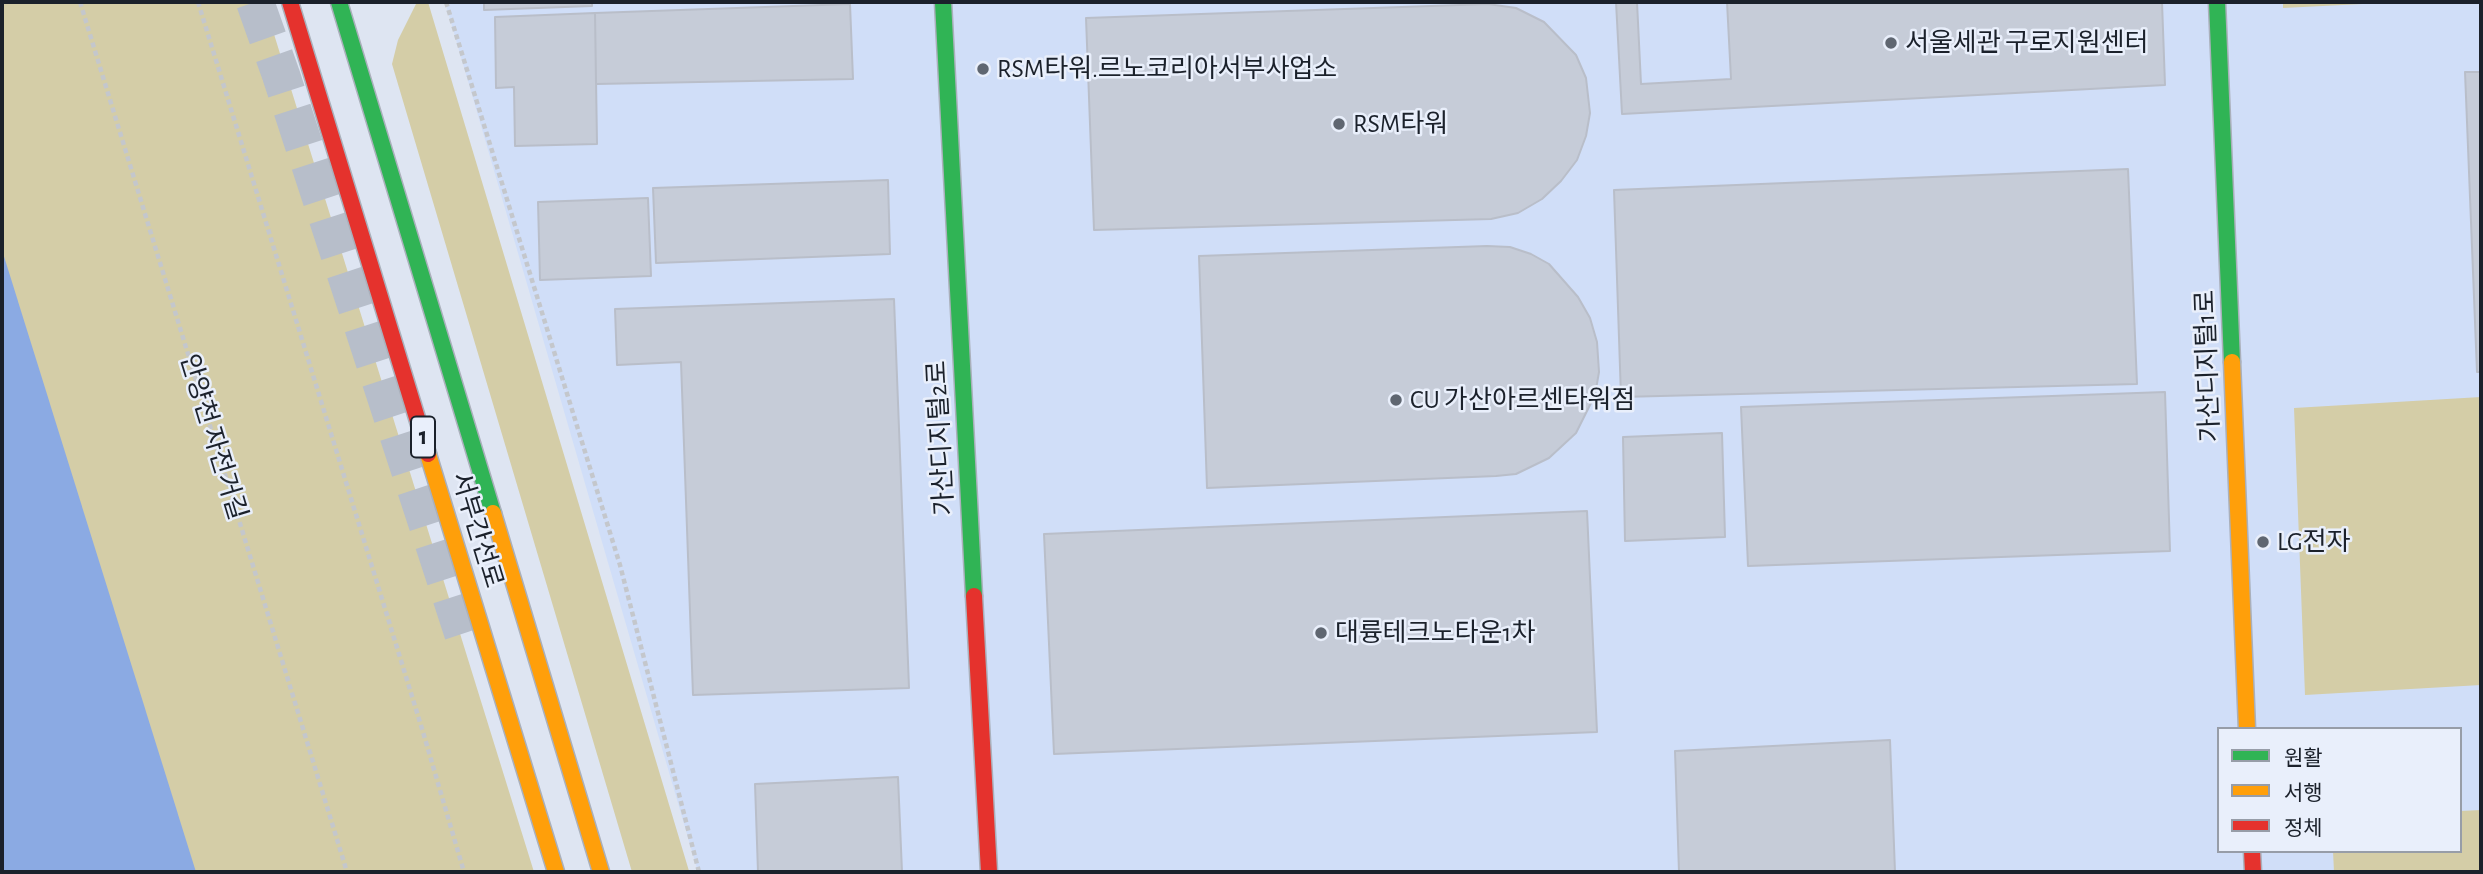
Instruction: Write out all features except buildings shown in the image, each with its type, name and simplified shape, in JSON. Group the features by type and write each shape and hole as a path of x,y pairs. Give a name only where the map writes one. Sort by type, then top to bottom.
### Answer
{"main road":[{"name":"서부간선로","path":"290,2 556,872"},
{"name":"서부간선로","path":"339,2 601,872"},
{"name":"가산디지털2로","path":"943,2 989,872"},
{"name":"가산디지털1로","path":"2217,2 2247,727"},
{"path":"2252,853 2253,872"}],"path":[{"name":"안양천 자전거길","path":"80,2 347,872"},
{"path":"198,2 464,872"},
{"path":"446,2 620,565 699,872"}],"shaded area":[{"path":"2,2 264,2 534,872 2,872"},
{"path":"417,2 428,2 689,871 632,872 392,64 398,40"},
{"path":"445,2 2481,2 2481,872 698,872"},
{"path":"2283,2 2402,2 2283,8"},
{"path":"2481,397 2481,685 2305,695 2294,408"},
{"path":"2481,810 2481,872 2334,872 2333,853 2462,853 2462,811"}],"water":[{"path":"2,250 196,872 2,872"}],"tunnel":[{"path":"255,2 468,648"}],"traffic: fast":[{"path":"339,2 493,513"},
{"path":"943,2 974,596"},
{"path":"2217,2 2232,362"}],"traffic: slow":[{"path":"2232,362 2247,727"},
{"path":"428,454 556,872"},
{"path":"493,513 601,872"}],"traffic: jam":[{"path":"290,2 428,454"},
{"path":"974,596 989,872"},
{"path":"2252,853 2253,872"}],"place":[{"name":"서울세관 구로지원센터","path":"1891,43"},
{"name":"RSM타워.르노코리아서부사업소","path":"983,69"},
{"name":"RSM타워","path":"1339,124"},
{"name":"CU 가산아르센타워점","path":"1396,400"},
{"name":"LG전자","path":"2263,542"},
{"name":"대륭테크노타운1차","path":"1321,633"}]}
